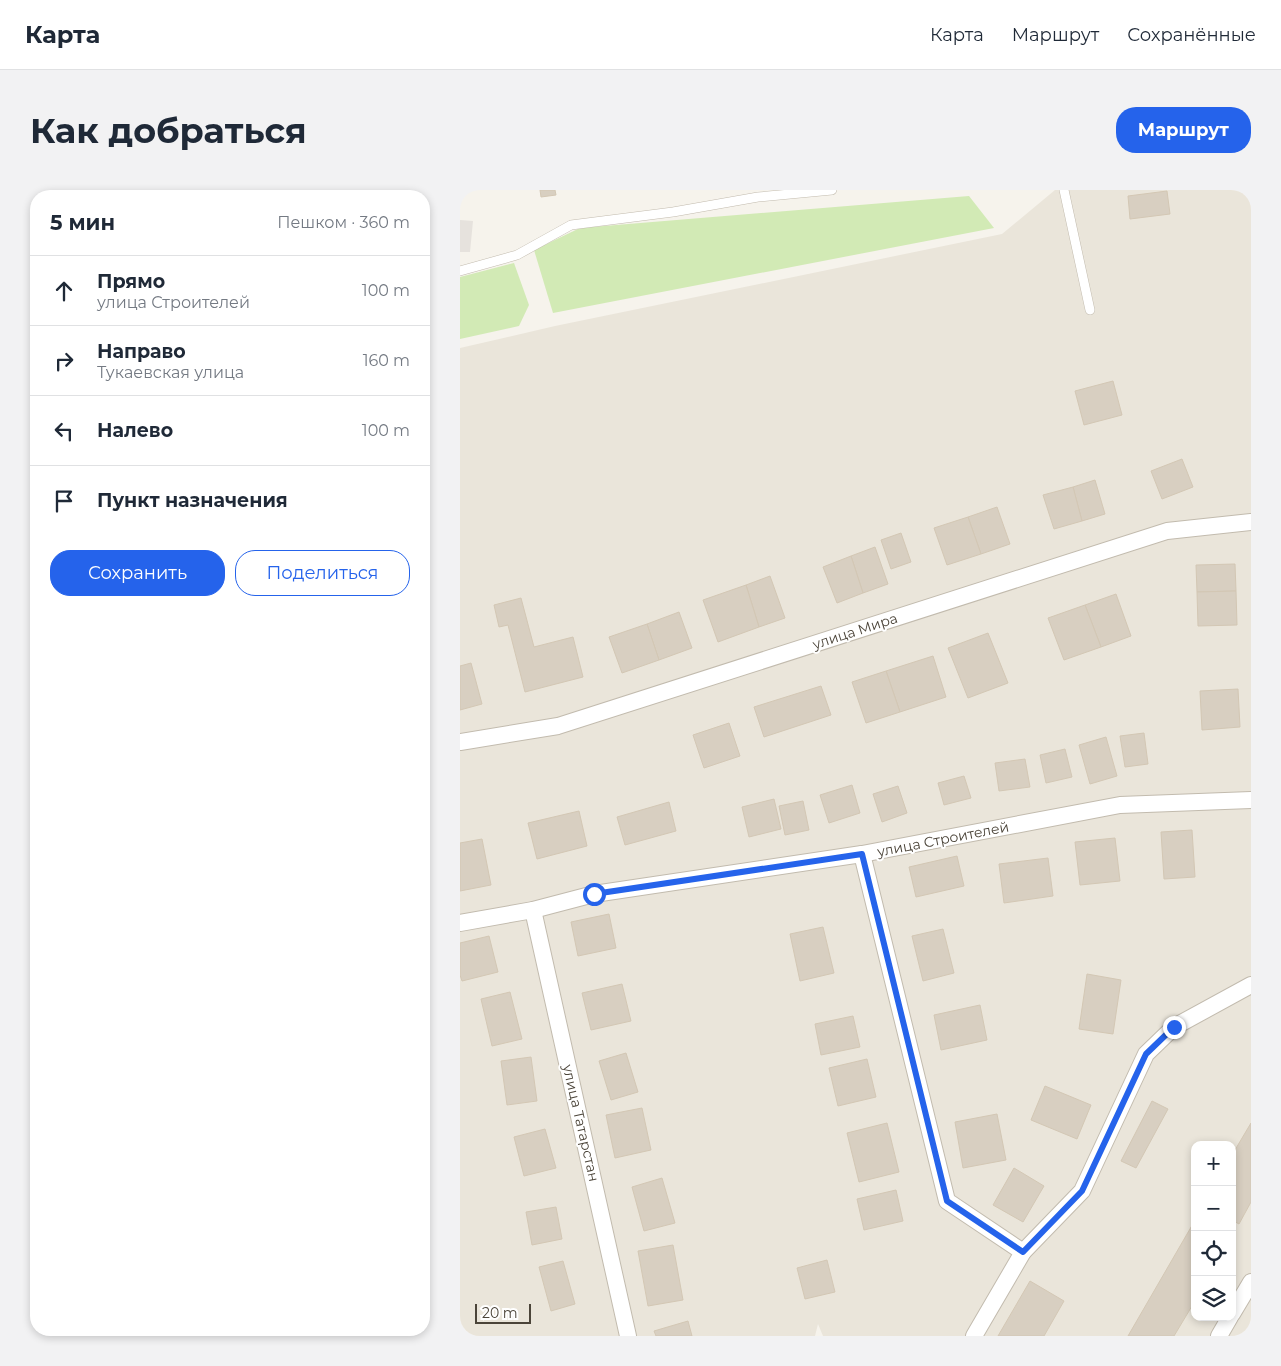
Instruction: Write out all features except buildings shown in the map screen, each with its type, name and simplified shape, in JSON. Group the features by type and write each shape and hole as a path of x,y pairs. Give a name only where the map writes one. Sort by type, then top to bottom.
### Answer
{"street":[{"name":"улица Мира","path":"460,742 558,726 1167,531 1251,522"},
{"name":"улица Строителей","path":"460,923 533,910 594,894 862,854 1120,805 1251,800"},
{"path":"862,854 947,1201 1023,1252"},
{"name":"улица Татарстан","path":"533,910 628,1336"},
{"path":"974,1336 1023,1252 1082,1191 1146,1054 1174,1027 1251,985"},
{"path":"1236,1307 1251,1282"},
{"path":"1219,1336 1228,1321"}],"lane":[{"path":"460,271 517,255 571,225 673,212 758,197 832,190"},
{"path":"1064,190 1090,310"}],"shaded area":[{"path":"1055,190 1251,190 1251,1336 823,1336 818,1324 815,1336 460,1336 460,348 555,326 1002,234"},
{"path":"460,220 473,221 470,252 460,252"}],"green space":[{"path":"969,196 994,228 553,313 534,250 580,228"},
{"path":"514,263 529,305 519,326 460,339 460,277"}],"route":[{"path":"594,894 862,854 947,1201 1023,1252 1082,1191 1146,1054 1174,1027"}]}
